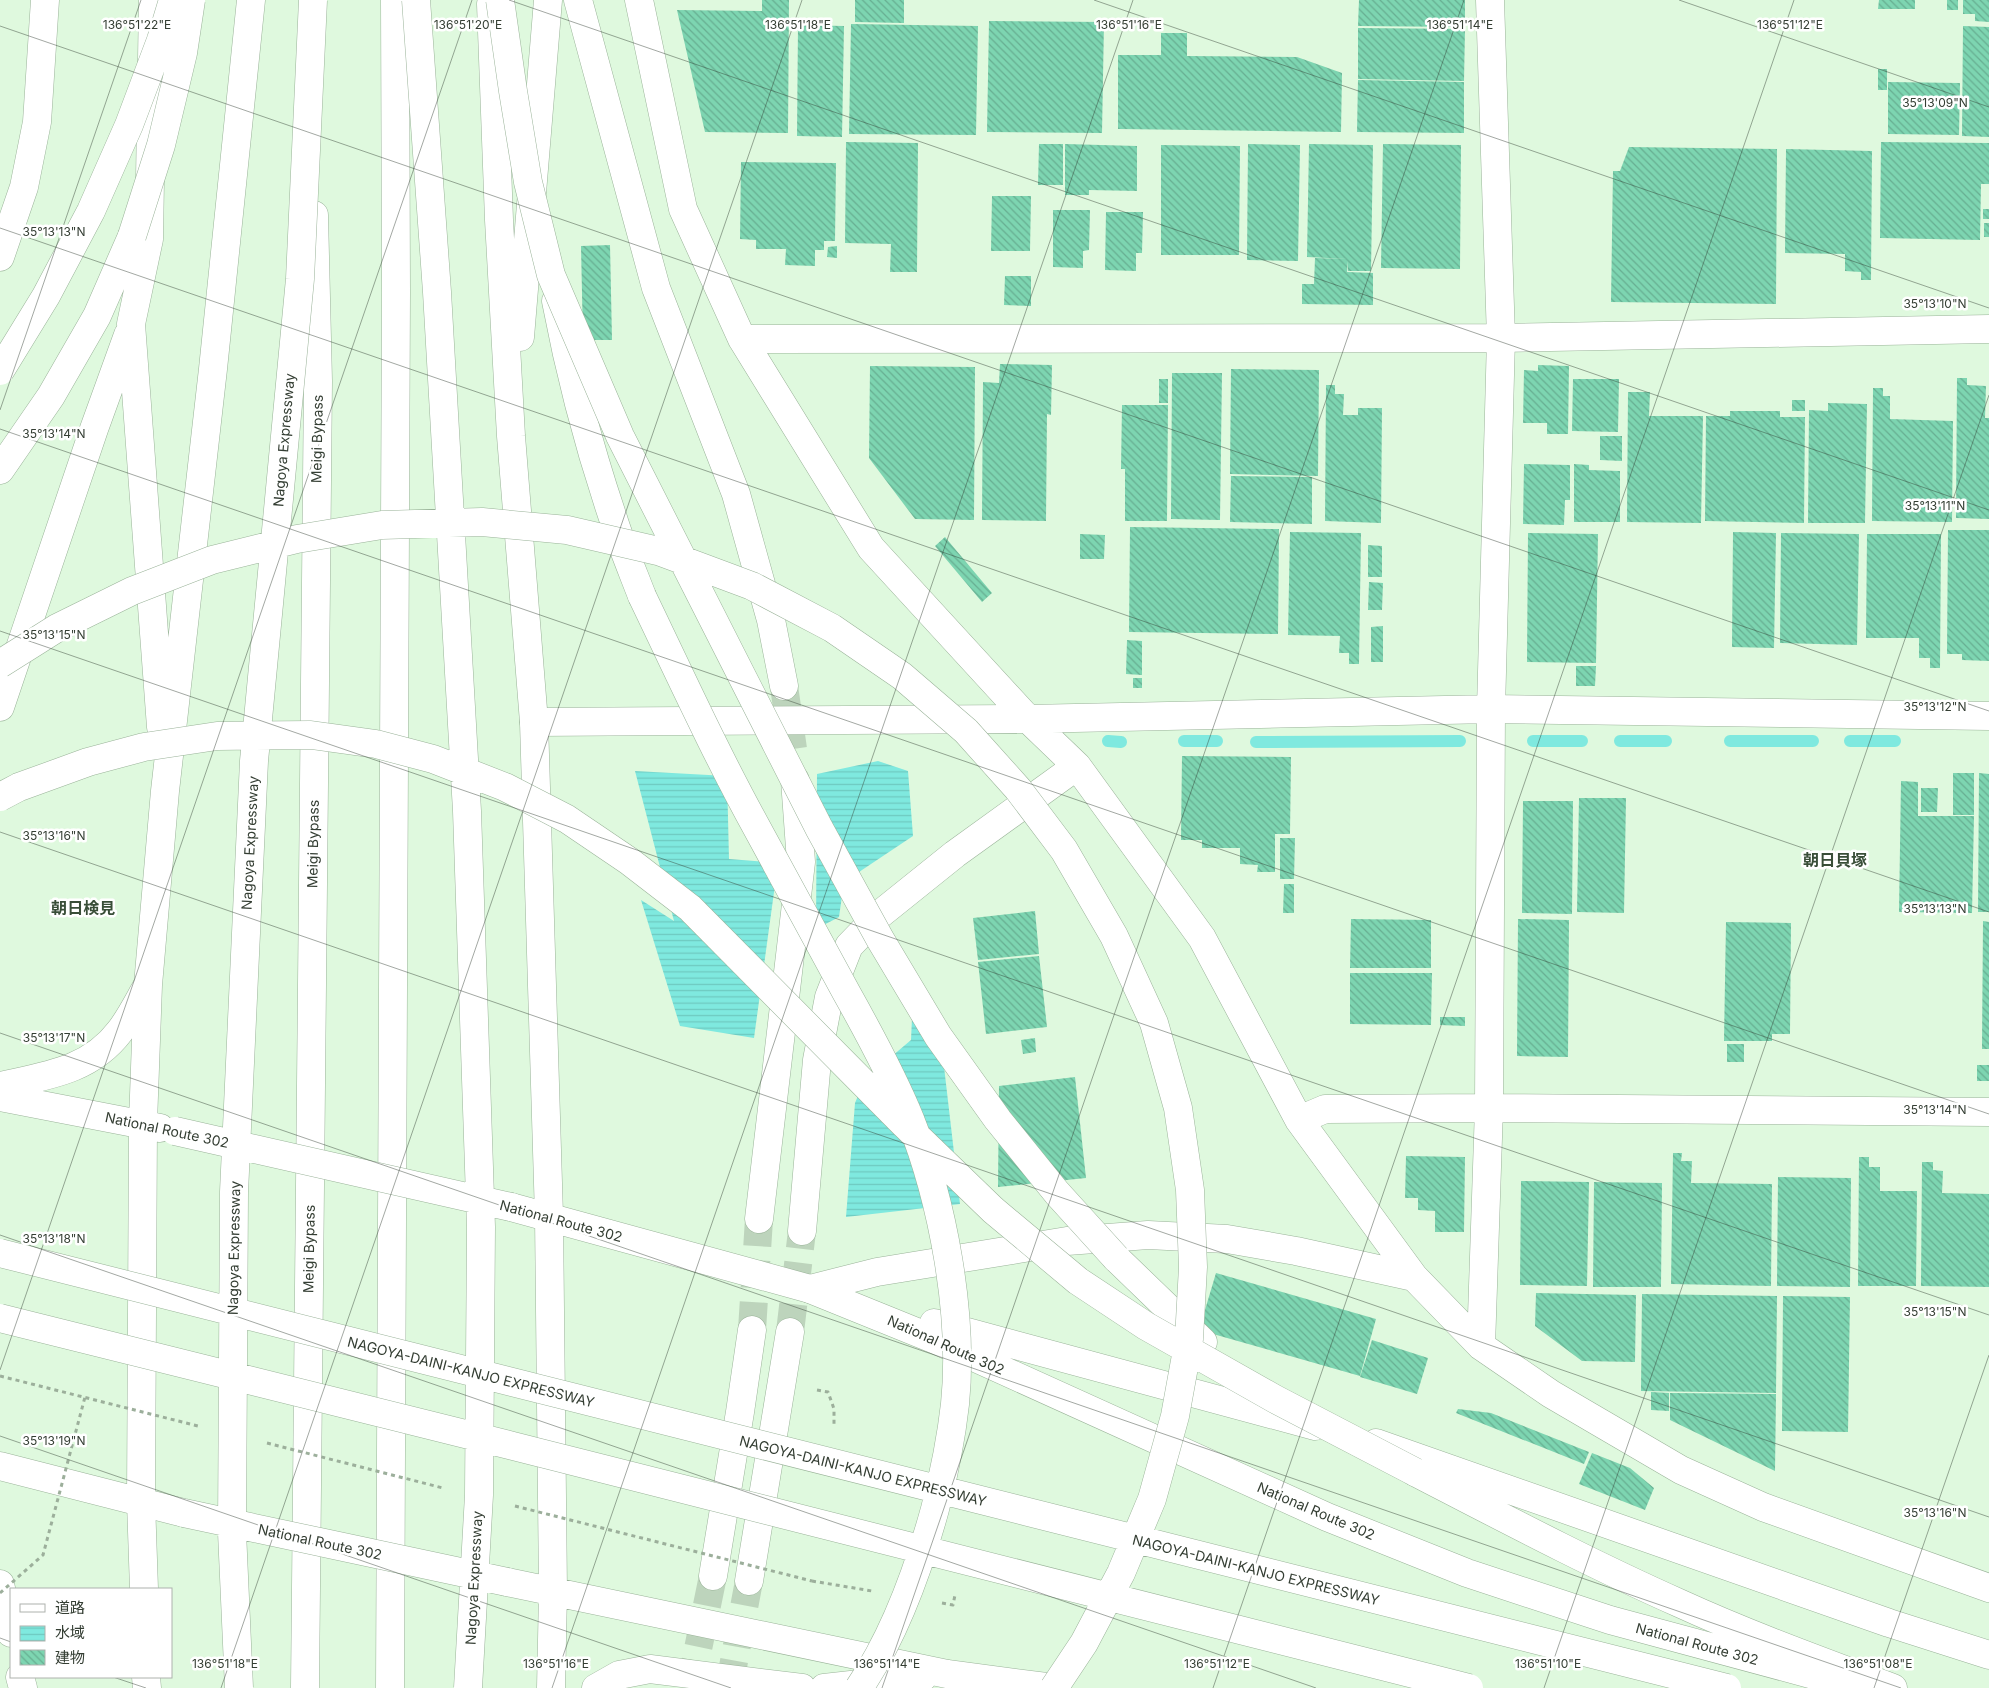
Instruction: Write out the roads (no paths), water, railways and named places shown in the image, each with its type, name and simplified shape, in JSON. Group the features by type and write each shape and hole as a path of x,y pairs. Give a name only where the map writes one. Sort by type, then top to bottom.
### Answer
{"main road":[{"path":"0,257 24,187 37,122 45,0"},
{"path":"0,707 131,324 149,239 153,0"},
{"path":"0,371 46,296 90,211 129,125 162,40 173,0"},
{"path":"0,470 51,396 97,316 132,236 161,145 183,53 191,0"},
{"path":"144,1588 141,1502 142,1123 148,985 165,791 213,369 251,0"},
{"name":"Meigi Bypass","path":"305,1688 318,381 310,0"},
{"name":"Nagoya Expressway","path":"239,1688 232,1532 234,1192 254,761 300,279 313,0"},
{"path":"390,1688 396,292 395,0"},
{"name":"Nagoya Expressway","path":"416,0 437,302 466,802 481,1227 479,1495 468,1688"},
{"path":"491,0 499,220 511,436 534,722 549,1216 553,1592 551,1688"},
{"path":"500,0 528,182 550,275 569,369 613,519 642,596 730,779 880,1053 910,1120 934,1196 951,1275 957,1339 955,1402 946,1467 926,1540 902,1607 871,1670 859,1688"},
{"path":"511,436 548,0"},
{"path":"578,0 656,288 736,494 771,620 784,686"},
{"path":"639,0 683,209 742,339 871,548 1028,719 1077,766 1202,938 1300,1120 1414,1277 1481,1346 1551,1394 1681,1470 1763,1507 1989,1588"},
{"path":"1481,1346 1489,1108 1491,709 1501,338 1490,0"},
{"path":"550,275 620,436 735,665 819,828 880,938 938,1036 998,1120 1057,1193 1116,1258 1217,1356 1275,1399"},
{"path":"131,324 165,791"},
{"path":"742,339 1501,338 1989,329"},
{"path":"0,664 57,628 132,591 212,560 297,539 382,525 482,522 567,530 658,551 752,586 832,628 902,676 966,731 1018,788 1064,850 1114,936 1154,1023 1178,1108 1190,1190 1194,1267 1189,1339 1175,1416 1152,1499 1121,1573 1084,1643 1054,1688"},
{"path":"534,722 1028,719 1491,709 1989,716"},
{"path":"0,797 18,787 88,762 144,747 217,736 311,735 376,744 433,759 505,787 567,819 629,861 690,908 902,1123 986,1203 1078,1281 1146,1326 1275,1399 1568,1552 1663,1596 1773,1643 1894,1688"},
{"path":"760,1219 801,862 793,749"},
{"path":"802,1231 816,1060 829,997 849,946 878,915 955,854 1077,766"},
{"path":"0,1086 62,1072 95,1056 120,1032 148,985"},
{"name":"National Route 302","path":"0,1097 142,1123 511,1206 810,1289 936,1340 1327,1517 1467,1573 1610,1620 1862,1688"},
{"path":"1300,1120 1325,1109 1489,1108 1989,1112"},
{"path":"810,1289 877,1272 1067,1241 1148,1235 1227,1239 1414,1277"},
{"name":"NAGOYA-DAINI-KANJO EXPRESSWAY","path":"0,1253 1727,1688"},
{"path":"810,1289 1374,1442 1889,1623 1989,1655"},
{"path":"0,1318 503,1443 1469,1688"},
{"path":"713,1576 752,1330"},
{"path":"749,1581 790,1332"},
{"name":"National Route 302","path":"7,1469 184,1513 553,1592 947,1674 1054,1688"},
{"path":"0,1584 10,1629"},
{"path":"596,1688 619,1675 650,1669 802,1688"},
{"path":"824,1688 947,1674"}],"water":[{"path":"878,761 908,771 913,836 844,882 839,917 816,929 817,774"},
{"path":"635,771 727,776 729,859 778,863 754,1038 680,1026 641,900 674,921"},
{"path":"938,1015 960,1204 846,1217 855,1103 865,1079 911,1040 912,1018"}],"waterway":[{"path":"1108,741 1121,742"},
{"path":"1184,741 1217,741"},
{"path":"1256,742 1460,741"},
{"path":"1533,741 1582,741"},
{"path":"1620,741 1666,741"},
{"path":"1730,741 1813,741"},
{"path":"1850,741 1895,741"}],"tunnel":[{"path":"784,686 793,749"},
{"path":"752,1330 759,1219"},
{"path":"790,1332 802,1231"},
{"path":"690,1688 713,1576"},
{"path":"729,1688 749,1581"}],"district":[{"name":"朝日貝塚","path":"1835,860"},
{"name":"朝日検見","path":"83,908"}]}
